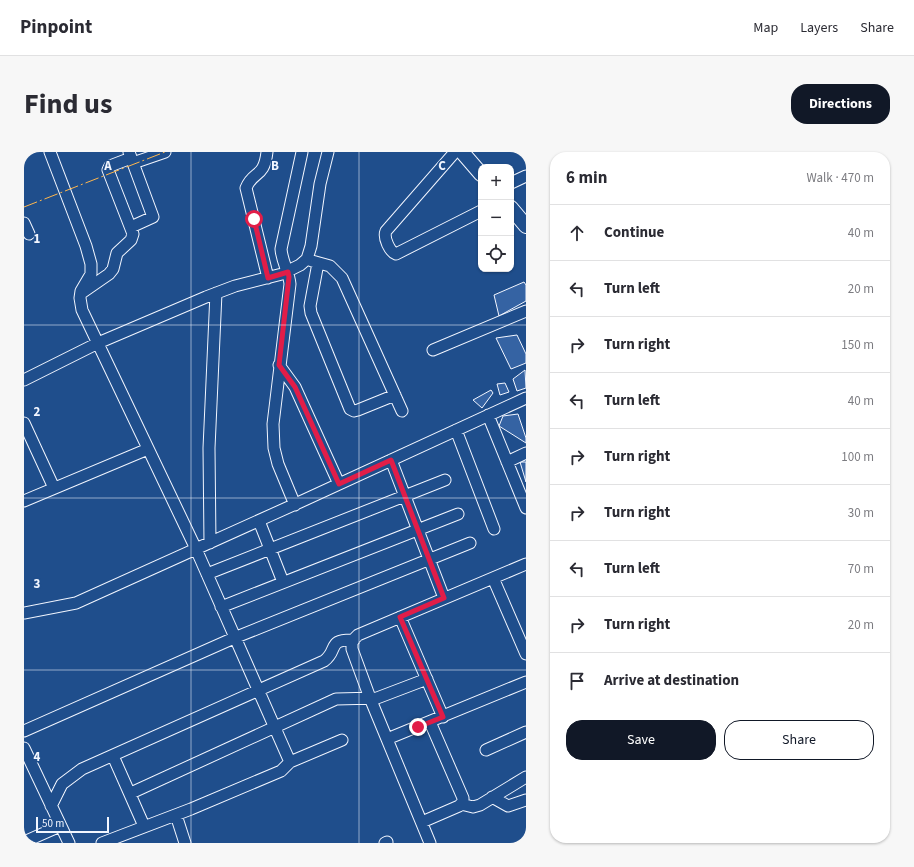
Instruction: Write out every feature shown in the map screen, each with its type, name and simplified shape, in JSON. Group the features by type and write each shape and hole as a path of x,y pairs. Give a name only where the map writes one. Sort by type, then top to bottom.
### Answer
{"main road":[{"path":"462,152 478,171"},
{"path":"514,212 526,226"}],"street":[{"path":"50,152 86,246 91,264 91,274 81,293 82,310 196,549 290,762"},
{"path":"81,293 109,274 113,269 117,253 131,240 133,234 108,170 110,166 131,158 165,152"},
{"path":"267,152 266,164 263,170 249,181 246,188 268,278"},
{"path":"294,505 278,464 274,448 273,424 290,284 288,272 282,259 281,249 302,152"},
{"path":"24,380 98,343 216,293 235,286 288,272 306,260 311,246 320,184 328,152"},
{"path":"455,152 386,231 385,238 392,252 396,254 478,213"},
{"path":"131,158 154,217 131,227"},
{"path":"514,182 526,176"},
{"path":"24,223 29,234"},
{"path":"306,260 330,266 342,278 402,411"},
{"path":"318,263 310,306 311,313 350,409 354,411 358,410 395,394"},
{"path":"210,543 210,448 216,293"},
{"path":"433,350 526,311"},
{"path":"279,365 295,387 339,484"},
{"path":"24,613 76,603 259,521 526,398"},
{"path":"488,415 526,506"},
{"path":"24,423 54,488"},
{"path":"456,430 494,529"},
{"path":"24,501 148,449"},
{"path":"507,462 526,454"},
{"path":"391,460 444,598"},
{"path":"207,574 444,480"},
{"path":"221,607 458,514"},
{"path":"259,521 283,582"},
{"path":"24,731 234,638 470,543"},
{"path":"430,843 370,698 352,649 354,640 358,635 526,564"},
{"path":"493,578 523,638 526,654"},
{"path":"400,617 443,717"},
{"path":"51,806 62,784 82,770 324,661 328,658 337,642 354,640"},
{"path":"131,793 336,699 370,698 389,694 427,679"},
{"path":"387,739 526,682"},
{"path":"430,722 462,792 463,798 461,804"},
{"path":"486,750 526,732"},
{"path":"102,843 176,815 281,770 290,762 342,740"},
{"path":"24,748 68,843"},
{"path":"113,756 131,793 144,826"},
{"path":"422,822 461,804 473,807 526,777"},
{"path":"492,797 508,806 526,800"},
{"path":"176,815 185,843"},
{"path":"24,842 60,826"}],"building":[{"path":"524,282 526,285 526,301 499,316 494,295"},
{"path":"517,335 526,354 526,363 511,369 496,338"},
{"path":"525,370 526,388 517,391 513,379"},
{"path":"505,383 509,392 500,395 497,384"},
{"path":"491,390 493,393 482,408 473,400"},
{"path":"518,414 526,438 526,443 499,426 503,416"},
{"path":"520,462 526,462 526,482"}],"power":[{"path":"24,207 165,152"}],"route":[{"path":"254,219 261,243 268,278 288,272 289,277 290,284 279,365 287,373 295,387 339,484 391,460 444,598 400,617 443,717 418,727"}]}
